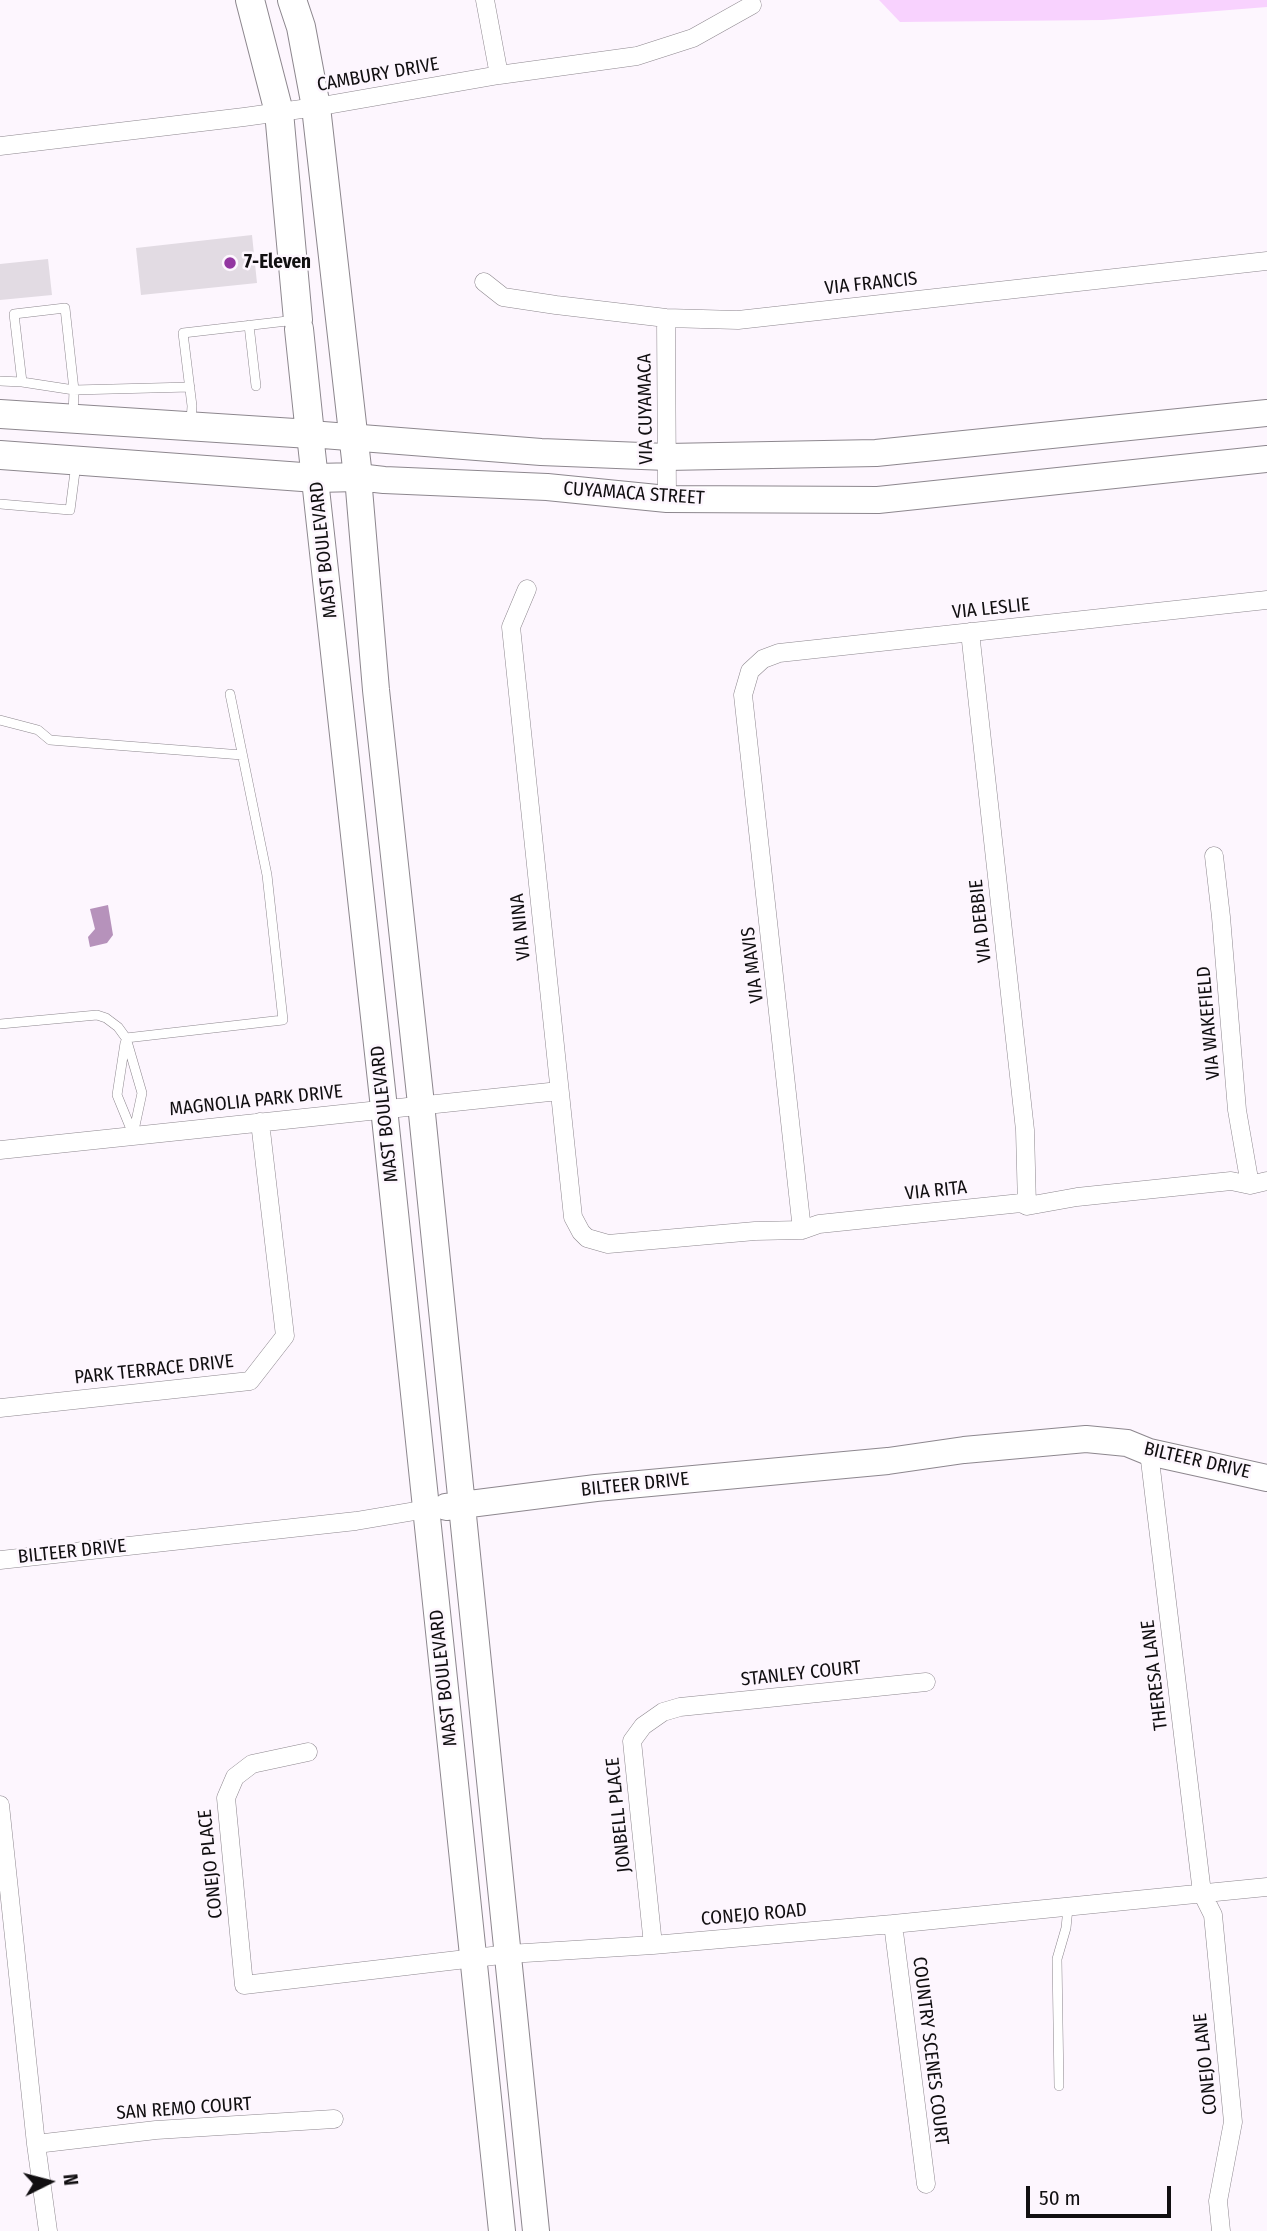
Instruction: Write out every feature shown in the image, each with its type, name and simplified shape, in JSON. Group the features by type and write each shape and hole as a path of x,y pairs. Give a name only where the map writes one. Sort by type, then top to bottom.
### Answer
{"main road":[{"name":"MAST BOULEVARD","path":"250,0 279,112 298,324 427,1509 502,2231"},
{"name":"MAST BOULEVARD","path":"292,0 301,27 316,107 358,477 376,690 536,2231"},
{"name":"CUYAMACA STREET","path":"0,414 541,452 667,457 876,453 1267,413"},
{"name":"CUYAMACA STREET","path":"0,455 316,478 358,477 547,487 667,499 878,500 1267,459"},
{"name":"BILTEER DRIVE","path":"427,1509 596,1488 888,1461 1045,1441 1100,1440 1127,1443 1149,1452 1267,1478"}],"street":[{"path":"485,0 499,75"},
{"name":"CAMBURY DRIVE","path":"0,146 316,107 499,75 637,56 693,38 752,5"},
{"name":"VIA FRANCIS","path":"484,282 503,297 666,318 738,320 1267,261"},
{"name":"VIA CUYAMACA","path":"666,318 667,499"},
{"name":"VIA NINA","path":"527,589 511,627 573,1217 587,1238 608,1244"},
{"name":"VIA LESLIE","path":"743,695 750,671 771,655 1267,600"},
{"name":"VIA DEBBIE","path":"970,632 1025,1130 1027,1206"},
{"name":"VIA MAVIS","path":"743,695 802,1230"},
{"name":"VIA WAKEFIELD","path":"1214,856 1237,1111 1259,1183"},
{"name":"MAGNOLIA PARK DRIVE","path":"0,1150 559,1091"},
{"name":"PARK TERRACE DRIVE","path":"0,1408 250,1381 285,1336 260,1122"},
{"name":"VIA RITA","path":"608,1244 755,1231 802,1230 819,1224 1007,1204 1021,1203 1027,1206 1077,1197 1231,1181 1259,1183"},
{"name":"THERESA LANE","path":"1149,1452 1202,1893"},
{"name":"BILTEER DRIVE","path":"0,1560 356,1521 427,1509"},
{"name":"STANLEY COURT","path":"680,1707 926,1682"},
{"name":"JONBELL PLACE","path":"653,1945 632,1741 643,1726 663,1712 680,1707"},
{"name":"CONEJO PLACE","path":"244,1985 226,1798 235,1777 252,1764 308,1752"},
{"path":"0,1804 36,2144 48,2231"},
{"name":"CONEJO ROAD","path":"244,1985 509,1954 653,1945 893,1924 1267,1887"},
{"name":"CONEJO LANE","path":"1202,1893 1213,1915 1233,2122 1217,2201 1221,2231"},
{"name":"COUNTRY SCENES COURT","path":"893,1924 926,2184"},
{"name":"SAN REMO COURT","path":"36,2144 156,2130 334,2119"}],"lane":[{"path":"22,382 14,314 65,308 74,390 73,419"},
{"path":"191,426 190,387 183,333 249,325 298,324"},
{"path":"249,325 256,386"},
{"path":"0,381 74,390 190,387"},
{"path":"0,504 70,510 76,460"},
{"path":"125,1038 284,1020 267,875 230,694"},
{"path":"0,720 38,730 50,740 242,755"},
{"path":"0,1024 97,1015 118,1027 125,1038 142,1093 133,1135"},
{"path":"125,1038 117,1095 133,1135"},
{"path":"1059,2086 1057,1959 1066,1928 1068,1908"}],"shaded area":[{"path":"879,0 1267,0 1267,7 1103,20 900,22"},
{"path":"108,905 113,935 107,943 90,947 88,937 95,929 90,909"}],"building":[{"path":"252,235 257,283 141,295 136,248"},
{"path":"48,259 52,295 0,300 0,264"}],"place":[{"name":"7-Eleven","path":"230,263"}]}
